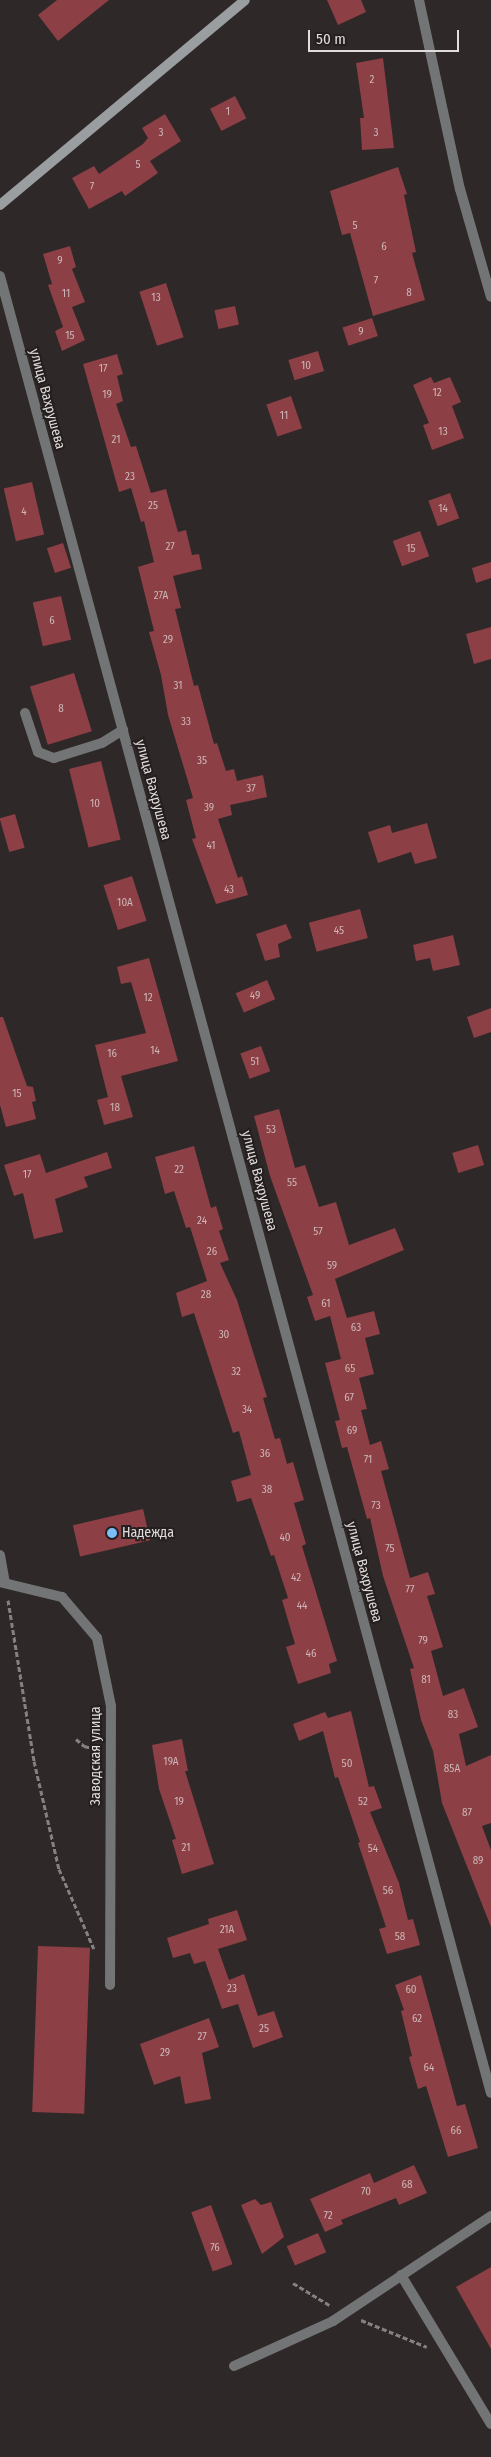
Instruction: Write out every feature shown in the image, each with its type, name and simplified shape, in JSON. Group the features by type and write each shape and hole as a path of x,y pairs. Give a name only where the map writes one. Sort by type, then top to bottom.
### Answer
{"street":[{"path":"0,204 244,0"},
{"path":"419,0 460,189 491,297"},
{"name":"улица Вахрушева","path":"0,276 491,2093"},
{"path":"25,713 38,752 54,758 102,743 123,730"},
{"path":"0,1555 3,1582"},
{"name":"Заводская улица","path":"3,1582 62,1597 97,1638 111,1706 110,1985"},
{"path":"234,2366 344,2314 491,2216"},
{"path":"401,2275 491,2424"}],"path":[{"path":"3,1582 34,1761 59,1869 98,1958"},
{"path":"76,1739 84,1746 106,1751 110,1758"},
{"path":"293,2283 344,2314 449,2355"}],"building":[{"path":"57,0 109,0 58,41 38,15"},
{"path":"327,0 361,0 366,12 338,25"},
{"path":"383,58 394,148 362,150 360,118 364,118 356,63"},
{"path":"235,96 246,118 221,131 210,109"},
{"path":"165,114 181,141 150,161 158,173 125,196 122,191 89,209 72,178 94,166 99,174 143,144 148,138 142,128"},
{"path":"398,167 407,194 404,195 416,252 412,253 425,300 373,316 350,233 342,235 330,191"},
{"path":"70,246 76,267 72,269 85,302 72,307 85,340 62,351 55,331 63,327 48,285 52,284 43,254"},
{"path":"166,283 184,337 157,346 139,292"},
{"path":"235,306 239,325 218,329 214,310"},
{"path":"372,318 378,336 348,346 343,328"},
{"path":"318,351 324,371 294,380 288,360"},
{"path":"117,354 123,374 117,376 123,401 116,404 131,447 136,446 151,493 166,489 178,532 186,530 192,555 199,554 202,569 173,576 181,608 175,609 194,686 198,685 214,744 217,743 226,771 234,769 237,781 263,775 267,797 230,805 232,815 218,819 238,878 242,876 248,895 216,904 192,839 196,838 186,800 193,798 168,715 161,675 149,632 154,631 138,567 154,562 144,521 141,522 131,488 119,492 83,364"},
{"path":"431,377 434,383 450,377 461,402 452,406 464,438 432,450 423,425 429,423 413,385"},
{"path":"291,396 302,428 277,437 266,404"},
{"path":"32,482 44,535 16,541 4,489"},
{"path":"450,493 459,518 438,526 428,501"},
{"path":"420,531 429,556 402,566 393,541"},
{"path":"63,543 71,568 55,573 47,548"},
{"path":"491,562 491,578 476,583 472,568"},
{"path":"61,596 71,640 43,646 33,603"},
{"path":"491,627 491,659 474,664 466,634"},
{"path":"74,673 92,731 48,745 30,686"},
{"path":"101,761 121,840 89,848 69,769"},
{"path":"15,814 25,848 9,852 0,818"},
{"path":"427,823 437,858 415,864 411,852 378,863 368,832 390,825 392,833"},
{"path":"132,876 147,921 118,930 103,885"},
{"path":"360,909 368,938 317,952 309,923"},
{"path":"286,924 292,938 278,944 280,957 265,961 256,934"},
{"path":"453,935 460,965 433,971 430,958 416,961 413,945"},
{"path":"149,958 178,1061 121,1076 133,1117 104,1125 97,1100 108,1097 95,1045 146,1033 131,982 121,984 117,967"},
{"path":"267,980 275,999 244,1013 236,993"},
{"path":"491,1008 491,1032 474,1038 467,1017"},
{"path":"0,1017 3,1017 27,1086 33,1087 36,1101 32,1102 36,1119 6,1127 0,1105"},
{"path":"261,1046 270,1071 250,1079 240,1054"},
{"path":"279,1109 295,1168 305,1165 319,1207 336,1202 349,1245 395,1228 404,1250 335,1279 347,1318 374,1311 380,1334 365,1338 374,1374 359,1378 367,1409 361,1410 370,1445 381,1441 389,1469 381,1471 410,1578 428,1572 435,1594 427,1596 443,1647 431,1651 443,1696 464,1688 478,1727 459,1734 466,1766 491,1755 491,1823 482,1826 491,1850 491,1927 442,1803 433,1751 421,1720 410,1669 414,1668 383,1576 370,1518 367,1519 347,1447 342,1448 335,1421 340,1420 325,1363 341,1359 330,1316 315,1321 307,1297 313,1295 270,1176 254,1116"},
{"path":"478,1145 484,1165 458,1173 452,1153"},
{"path":"194,1146 211,1208 216,1206 223,1229 219,1231 229,1260 220,1263 237,1300 267,1397 263,1398 275,1439 280,1438 287,1464 293,1462 304,1500 294,1503 306,1544 302,1546 337,1661 329,1664 331,1673 298,1684 286,1647 295,1644 282,1600 288,1598 274,1555 271,1556 251,1498 237,1502 231,1481 251,1475 239,1431 233,1433 194,1313 182,1317 176,1293 207,1281 190,1227 186,1228 174,1191 165,1194 155,1157"},
{"path":"107,1152 112,1168 84,1177 88,1187 55,1199 63,1232 34,1239 23,1193 14,1196 4,1165 40,1154 46,1173"},
{"name":"Надежда","path":"143,1509 150,1540 80,1556 73,1525"},
{"path":"351,1711 369,1787 374,1786 382,1808 370,1812 399,1883 408,1920 413,1919 420,1945 387,1954 379,1929 386,1927 338,1777 335,1778 323,1731 299,1741 293,1724 325,1712 328,1718"},
{"path":"182,1739 188,1771 185,1771 214,1864 182,1874 172,1840 176,1839 159,1789 152,1745"},
{"path":"237,1910 247,1940 218,1949 229,1980 244,1974 258,2016 274,2011 283,2037 253,2048 238,2004 222,2009 205,1961 194,1964 190,1953 173,1958 167,1938 209,1924 208,1919"},
{"path":"38,1946 90,1948 84,2114 32,2112"},
{"path":"421,1975 457,2106 465,2104 478,2148 448,2157 426,2086 418,2089 409,2057 412,2056 401,2011 404,2010 395,1985"},
{"path":"209,2018 219,2047 202,2053 211,2099 185,2104 180,2076 154,2085 140,2044"},
{"path":"414,2165 427,2193 399,2205 396,2198 341,2220 343,2224 325,2232 310,2199 370,2173 374,2183"},
{"path":"255,2199 261,2205 271,2202 284,2237 262,2254 241,2205"},
{"path":"211,2205 233,2264 213,2271 191,2212"},
{"path":"318,2233 326,2252 295,2266 287,2246"},
{"path":"491,2267 491,2349 456,2287"}],"place":[{"name":"Надежда","path":"112,1533"}]}
